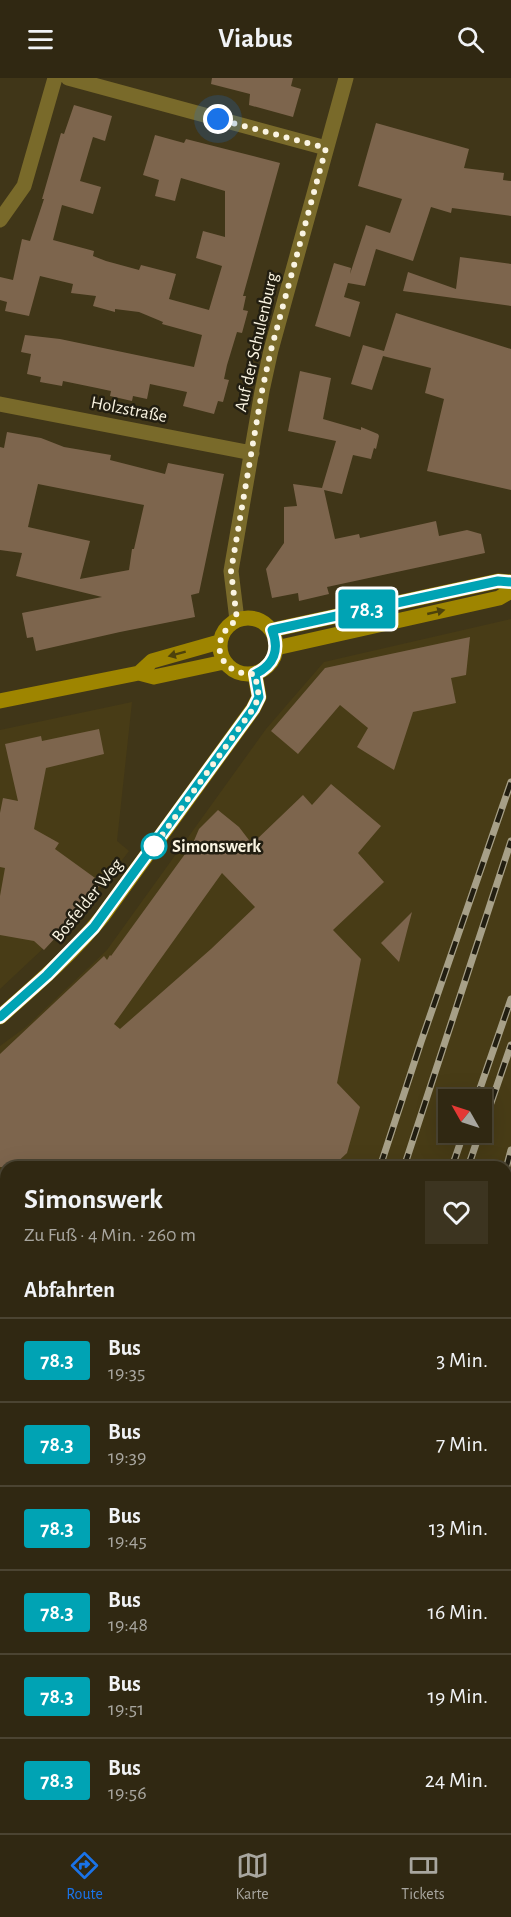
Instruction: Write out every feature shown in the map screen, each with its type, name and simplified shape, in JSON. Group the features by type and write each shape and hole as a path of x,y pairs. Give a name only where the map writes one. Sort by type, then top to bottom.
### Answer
{"main road":[{"path":"272,630 498,581 511,582"},
{"path":"276,648 500,598 511,591"},
{"path":"249,617 262,621 272,630 276,648 273,660 266,669 255,674 243,674 232,670 224,662 219,642 228,625 249,617"},
{"path":"139,673 152,661 219,642"},
{"path":"0,701 139,673 154,677 224,662"},
{"name":"Bosfelder Weg","path":"0,1017 47,975 102,917 253,709 259,697 255,674"}],"street":[{"path":"0,220 24,186 55,78"},
{"path":"68,78 326,148"},
{"name":"Auf der Schulenburg","path":"237,620 231,571 262,391 271,350 346,78"},
{"name":"Holzstraße","path":"0,404 252,453"}],"shaded area":[{"path":"511,619 511,1161 0,1161 0,1046 26,1027 107,950 266,729 324,662"},
{"path":"132,702 117,841 129,851 81,913 0,989 0,730"}],"building":[{"path":"212,78 293,78 291,86 301,89 293,117 249,105 250,94 211,84"},
{"path":"74,105 112,116 105,141 93,137 80,181 101,187 93,214 62,205 53,240 94,251 93,256 106,261 139,270 141,265 176,274 169,299 209,310 222,266 196,258 203,231 225,237 225,191 181,178 175,201 155,196 159,180 143,175 155,135 184,143 186,139 280,163 243,296 246,296 243,310 248,311 242,333 237,332 227,365 224,379 229,380 223,402 218,401 214,414 183,406 187,392 150,384 147,399 133,396 132,401 110,396 111,391 97,388 63,381 62,386 40,382 41,377 27,374 31,354 21,352 25,335 60,339 194,367 202,335 162,324 163,322 139,312 115,309 115,312 93,306 96,296 71,293 73,284 40,276 29,316 5,311 7,302 0,300 0,277 13,280 22,239 30,241 44,199 42,199 61,133 64,134"},
{"path":"376,123 469,149 464,168 504,173 503,180 511,181 511,216 452,208 451,213 431,207 413,261 376,249 365,286 348,283 344,297 360,302 350,337 315,326 334,263 351,268 350,274 366,225 390,233 402,199 358,186"},
{"path":"460,257 511,264 511,306 403,291 408,272 456,289"},
{"path":"396,313 511,349 511,490 427,471 444,399 425,393 431,368 383,356 372,390 351,384 363,345 384,351"},
{"path":"300,371 331,378 323,419 361,430 361,427 379,436 371,459 353,455 342,494 324,490 335,539 359,534 360,538 436,521 439,536 467,530 481,534 485,553 327,587 329,594 299,601 298,593 272,598 266,569 284,543 284,507 297,506 293,484 322,488 336,441 288,431"},
{"path":"7,432 41,438 64,447 111,455 110,460 165,474 168,463 224,474 199,593 191,595 195,617 36,651 33,637 27,638 22,613 102,597 16,576 22,553 0,550 0,447 4,448","holes":["38,484 144,505 129,570 80,579 90,541 28,527"]},
{"path":"470,637 466,675 451,678 456,703 413,712 394,770 357,747 368,728 340,705 298,754 271,731 325,668"},
{"path":"99,729 104,754 46,768 34,829 59,843 55,849 102,883 83,908 44,950 34,941 0,935 0,896 5,868 0,867 0,813 3,798 18,801 5,744 41,736 42,741"},
{"path":"331,784 381,826 358,853 384,882 333,930 361,959 337,1083 360,1107 347,1153 338,1161 0,1161 0,1054 104,956 107,960 111,956 193,843 199,829 218,810 239,827 252,844 303,795 312,805","holes":["222,873 255,907 120,1029 114,1024"]},
{"path":"412,912 399,962 381,943"}],"railway":[{"path":"382,1161 511,782"},
{"path":"406,1161 511,841"},
{"path":"480,1089 511,999"},
{"path":"492,1100 511,1045"},
{"path":"454,1161 460,1143"},
{"path":"470,1161 476,1143"},
{"path":"508,1161 511,1150"}],"bus line":[{"name":"78.3","path":"0,1017 47,975 94,927 253,709 259,697 255,674 266,669 273,660 276,648 272,630 498,581 511,582"}],"place":[{"name":"Simonswerk","path":"154,846"}],"route":[{"path":"154,846 152,849 253,709 259,697 255,674 243,674 232,670 224,662 219,642 228,625 237,620 231,571 262,391 326,148 218,119"}]}
